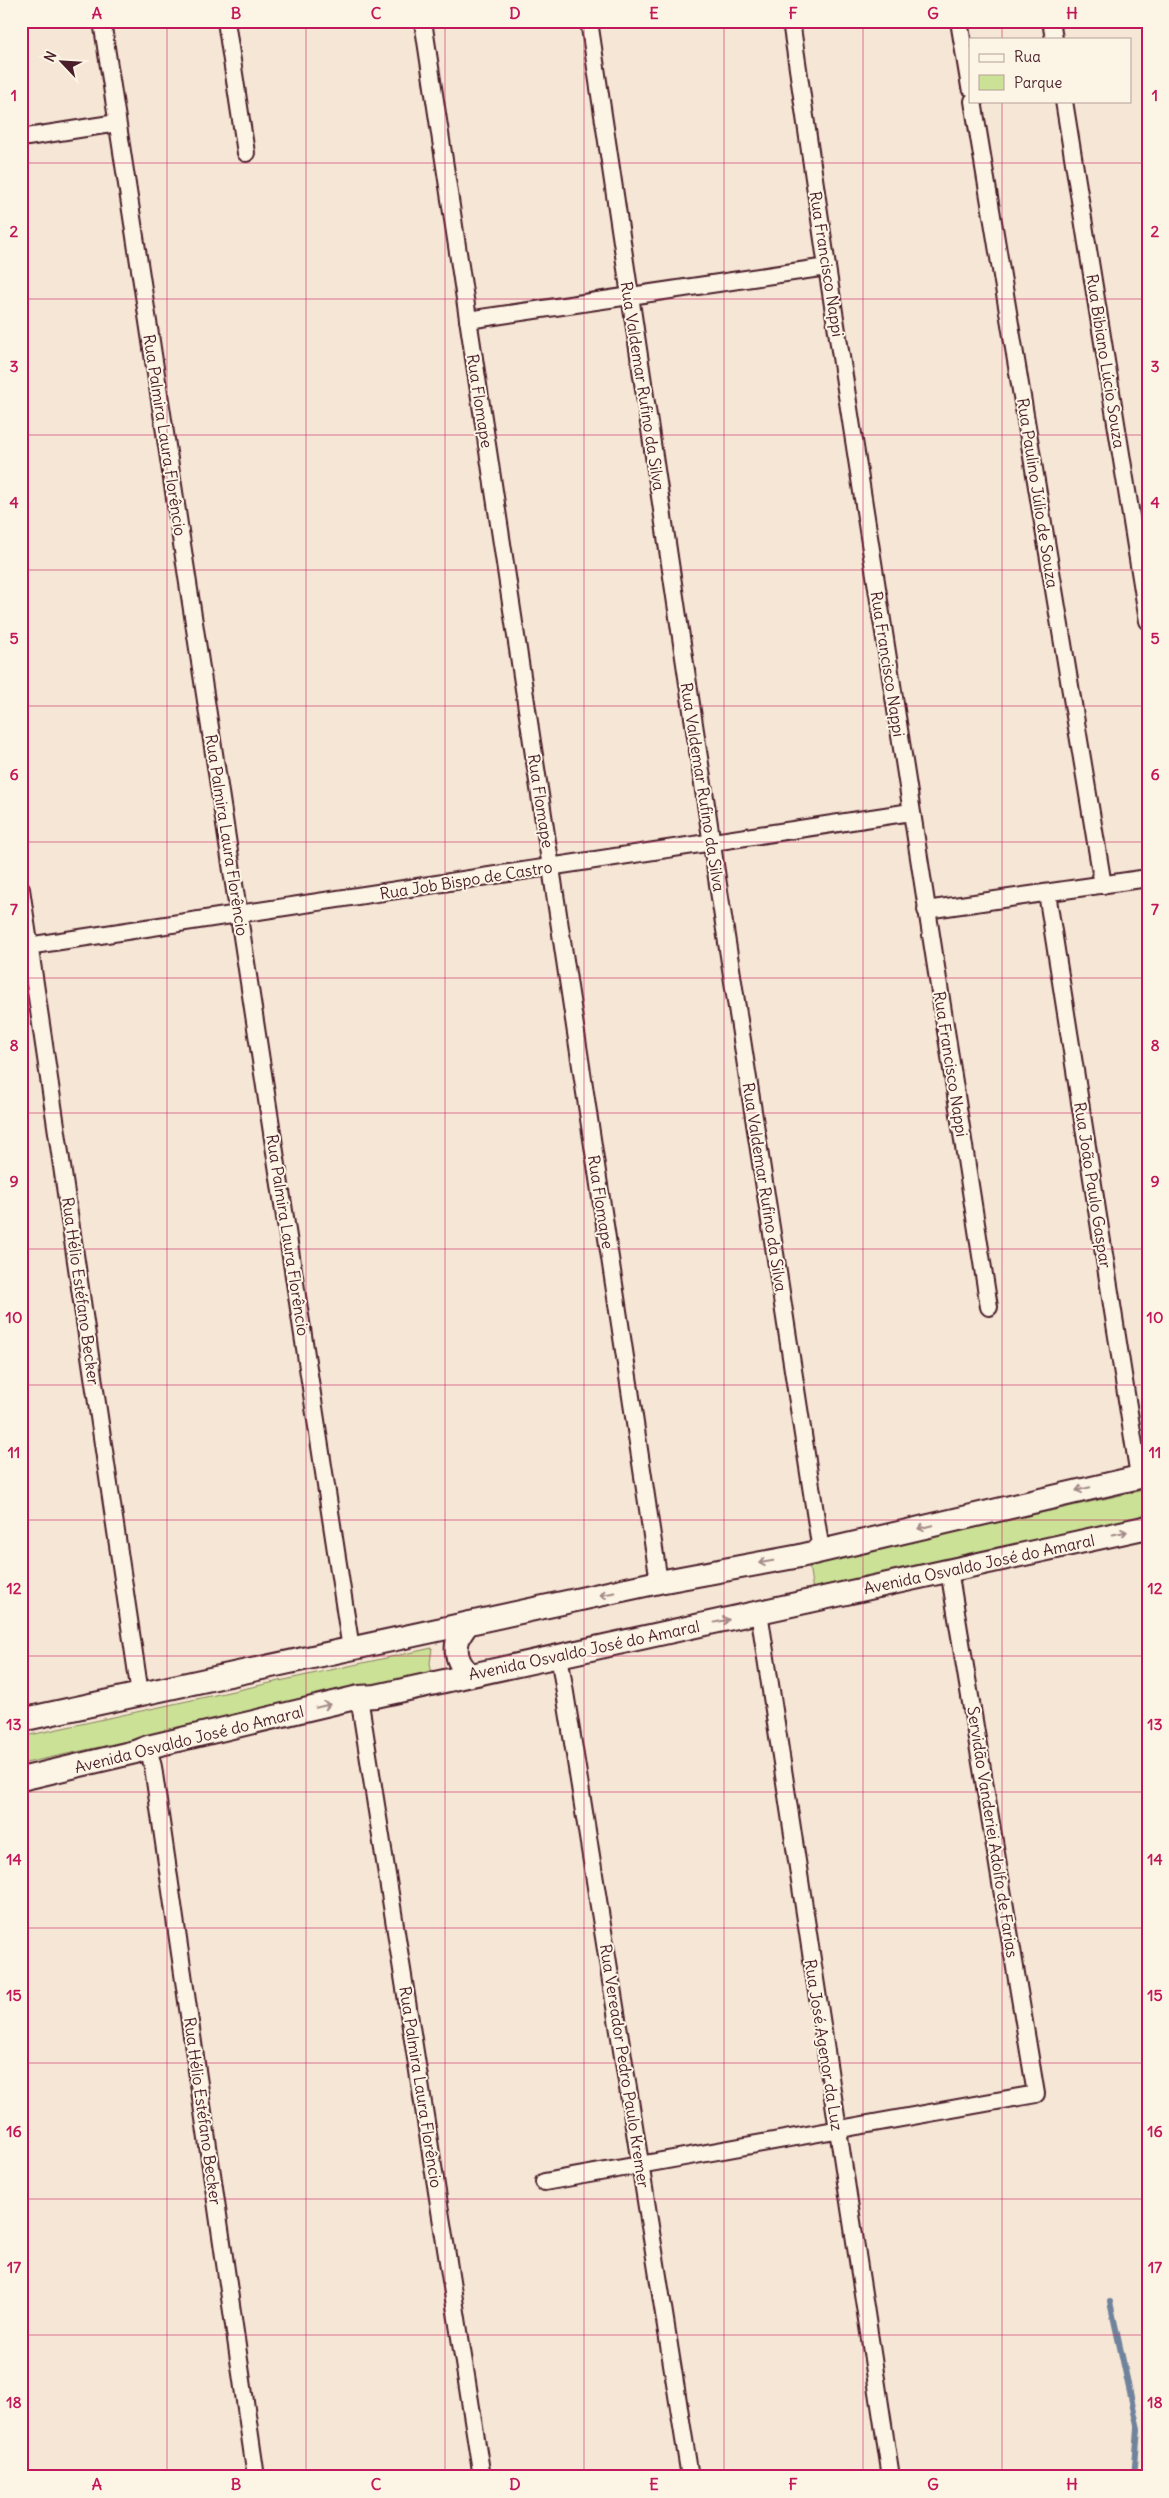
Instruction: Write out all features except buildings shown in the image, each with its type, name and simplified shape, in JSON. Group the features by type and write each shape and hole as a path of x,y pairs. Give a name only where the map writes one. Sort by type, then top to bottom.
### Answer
{"main road":[{"path":"21,1720 659,1582 822,1551 1143,1476"},
{"name":"Avenida Osvaldo José do Amaral","path":"21,1780 135,1752 148,1746 359,1697 376,1696 468,1674 1148,1527"},
{"path":"468,1623 462,1630 456,1649 457,1658 468,1674"}],"street":[{"name":"Rua Palmira Laura Florêncio","path":"102,21 352,1649"},
{"path":"226,21 246,153"},
{"name":"Rua Flomape","path":"423,21 659,1582"},
{"name":"Rua Valdemar Rufino da Silva","path":"590,21 712,842 822,1551"},
{"name":"Rua Francisco Nappi","path":"792,21 827,267 988,1307"},
{"path":"959,21 969,81"},
{"path":"1051,21 1054,38"},
{"name":"Rua Paulino Júlio de Souza","path":"973,102 1103,885"},
{"name":"Rua Bibiano Lúcio Souza","path":"1064,102 1148,621"},
{"path":"21,138 117,123"},
{"path":"468,320 827,267"},
{"name":"Rua Job Bispo de Castro","path":"25,947 911,812"},
{"path":"926,910 1148,878"},
{"name":"Rua Hélio Estéfano Becker","path":"21,889 25,947 140,1694"},
{"name":"Rua João Paulo Gaspar","path":"1047,893 1143,1476"},
{"name":"Servidão Vanderiei Adolfo de Farias","path":"837,2130 1036,2094 949,1570"},
{"name":"Rua José Agenor da Luz","path":"758,1612 891,2477"},
{"name":"Rua Vereador Pedro Paulo Kremer","path":"559,1655 690,2477"},
{"name":"Rua Palmira Laura Florêncio","path":"359,1697 482,2477"},
{"name":"Rua Hélio Estéfano Becker","path":"148,1746 256,2477"},
{"path":"544,2182 837,2130"}],"green space":[{"path":"1148,1489 1148,1518 813,1591 809,1565"},
{"path":"432,1648 430,1663 432,1675 21,1764 21,1737"}],"waterway":[{"path":"1110,2302 1138,2429 1134,2477"}]}
